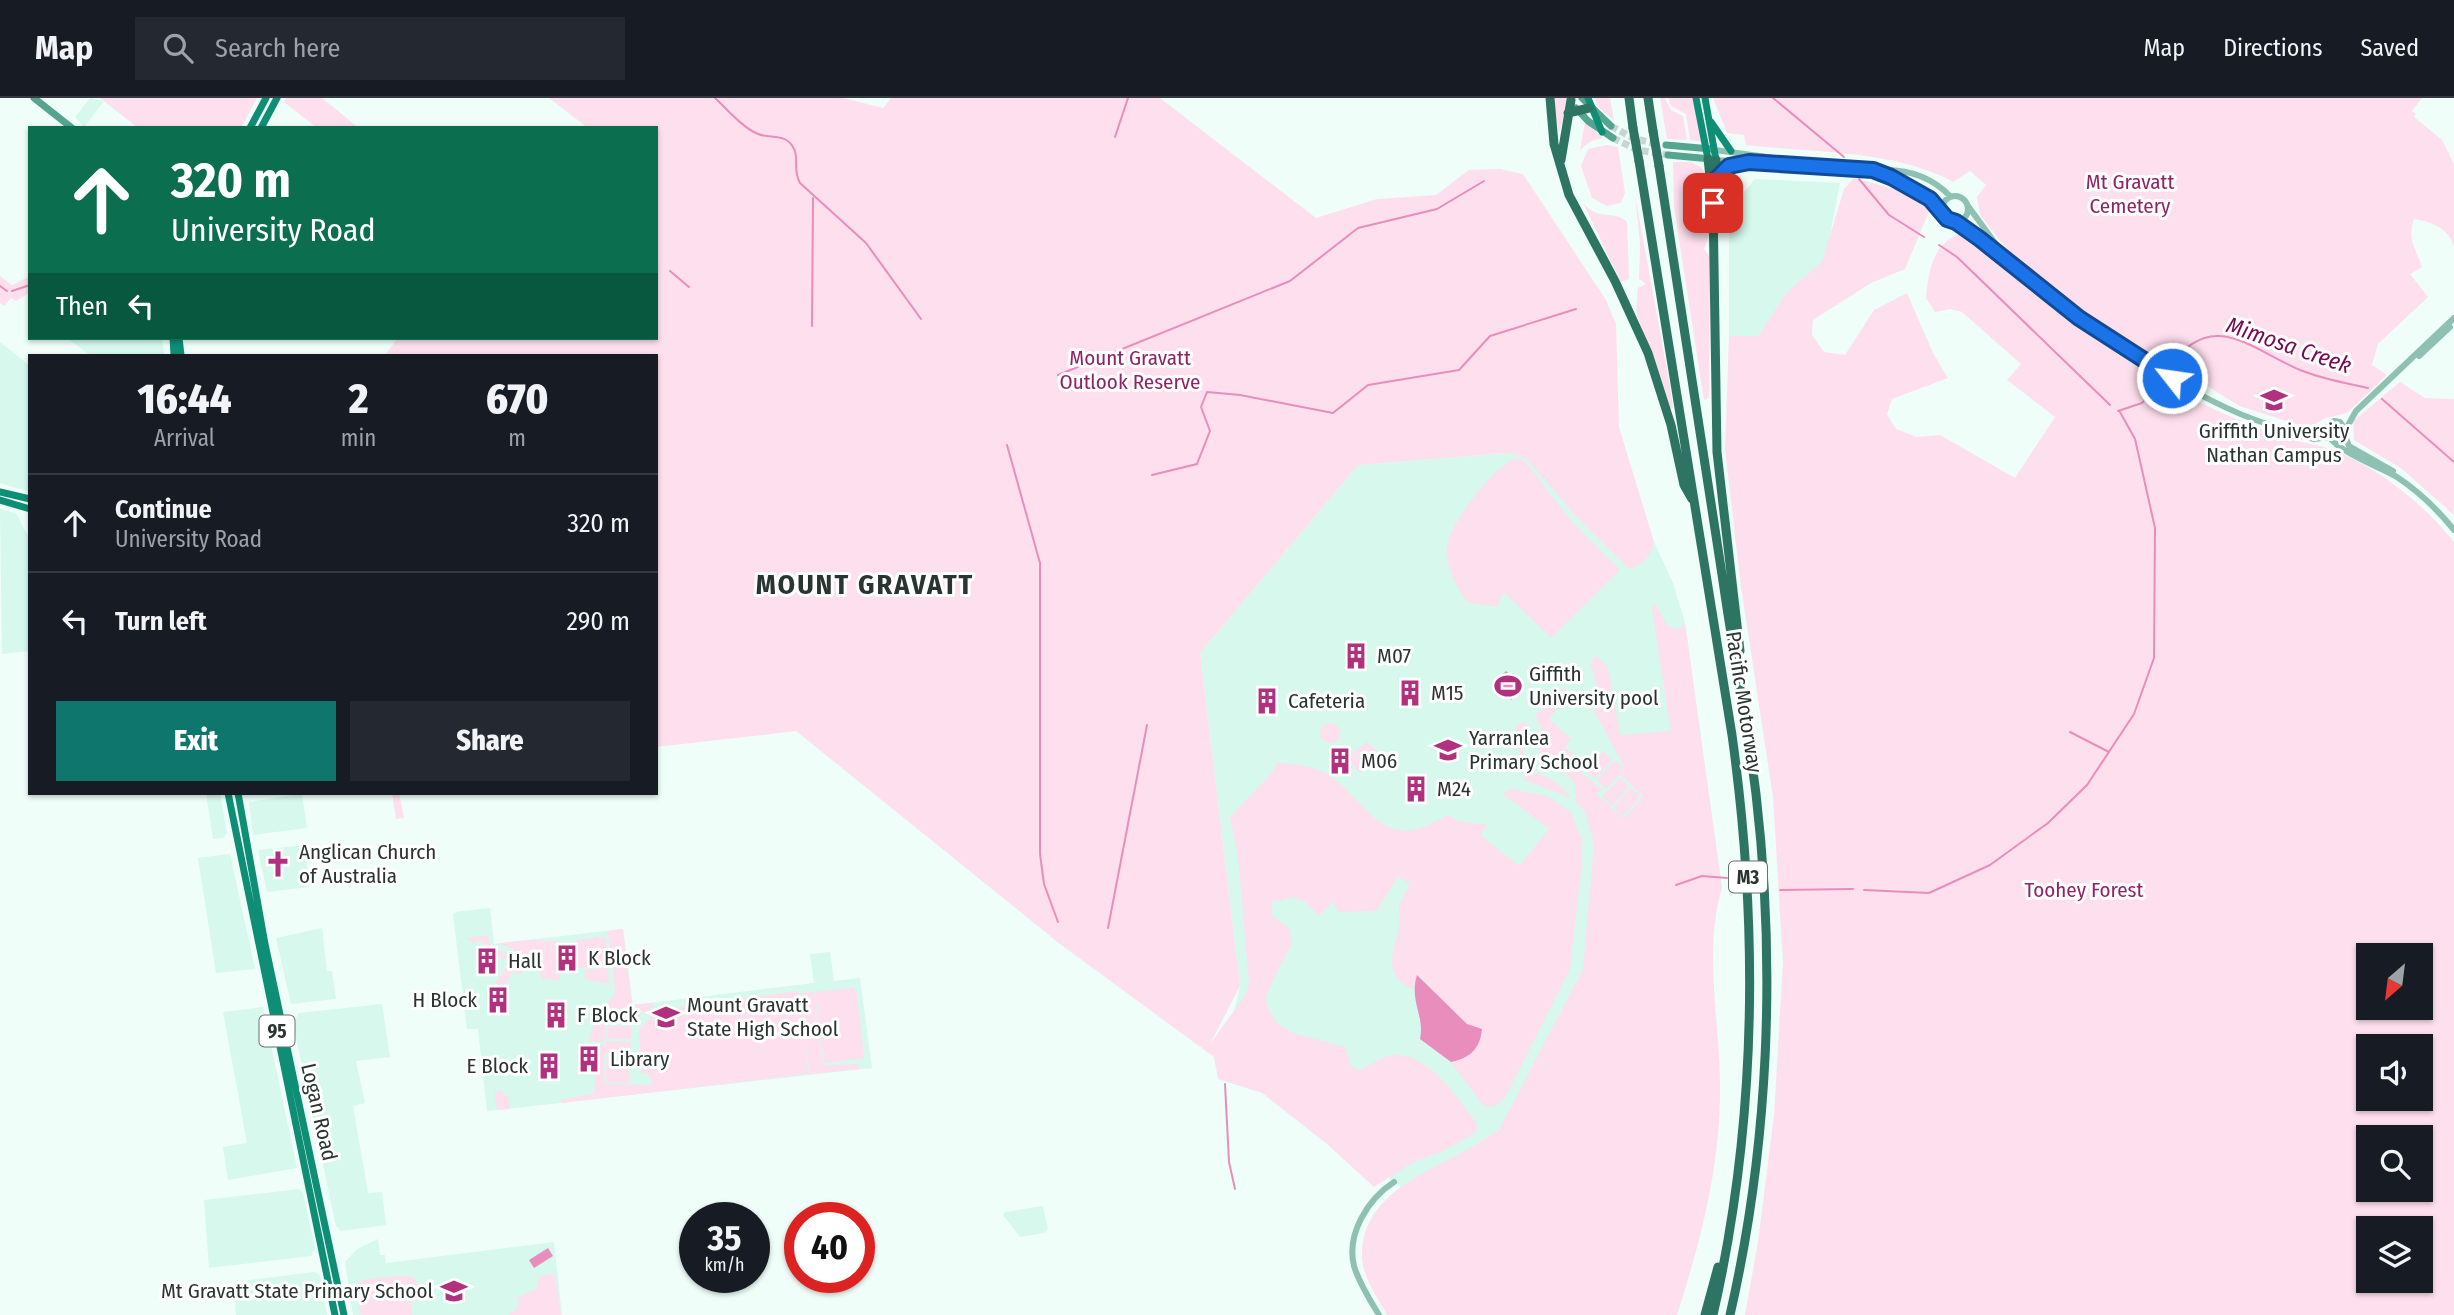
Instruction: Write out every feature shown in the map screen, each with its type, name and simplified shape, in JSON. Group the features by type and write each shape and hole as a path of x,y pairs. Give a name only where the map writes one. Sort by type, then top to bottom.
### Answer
{"highway":[{"path":"1550,98 1554,144 1569,195 1615,281 1648,354 1671,425 1684,485 1692,501"},
{"name":"Pacific Motorway","path":"1629,98 1735,758 1750,909 1747,1088 1739,1167 1713,1315"},
{"name":"Pacific Motorway","path":"1648,98 1737,663 1760,831 1767,994 1754,1172 1730,1315"},
{"path":"1561,165 1570,99"},
{"path":"1568,113 1589,103"},
{"path":"1712,154 1716,179 1713,203"},
{"path":"1712,154 1717,452 1740,652 1737,663"},
{"path":"1716,179 1729,166 1749,162"},
{"path":"1705,1315 1718,1267 1724,1256"}],"main road":[{"path":"34,98 69,126"},
{"path":"251,126 265,98"},
{"path":"262,126 277,98"},
{"path":"1582,98 1611,126"},
{"path":"1696,98 1712,154"},
{"path":"1705,98 1711,122 1712,154"},
{"path":"1570,99 1602,132 1613,138"},
{"path":"1589,103 1602,132"},
{"path":"1711,122 1731,151"},
{"path":"1666,145 1712,154"},
{"path":"1668,155 1712,154"},
{"path":"0,492 28,499"},
{"path":"0,500 28,508"},
{"name":"Logan Road","path":"232,795 344,1315"},
{"name":"Logan Road","path":"232,795 335,1315"},
{"path":"325,1261 333,1255"}],"street":[{"path":"1712,154 1731,151 1790,157 1824,166"},
{"path":"1712,154 1749,162 1873,170 1895,168 1913,172 1950,196 1962,197 2011,264"},
{"path":"1873,170 1930,199 1947,219 1956,222 2043,292 2133,356 2242,414 2305,438 2338,439 2356,411"},
{"path":"1942,212 1944,201 1950,196"},
{"path":"1956,222 1965,218 1968,206"},
{"path":"2399,371 2454,318"},
{"path":"2273,426 2308,434 2325,429 2328,423 2356,411 2454,324"},
{"path":"2337,421 2349,446 2408,481 2454,525"},
{"path":"2325,429 2330,438 2342,448 2397,478 2429,503 2454,530"},
{"path":"1379,1315 1356,1272 1353,1245 1371,1203 1394,1182"}],"shaded area":[{"path":"90,98 104,101 85,126 75,117"},
{"path":"1755,179 1840,183 1825,261 1758,336 1729,336 1729,210"},
{"path":"69,340 162,340 164,354 89,354"},
{"path":"0,342 28,364 28,491 0,483"},
{"path":"1538,409 1654,542 1673,583 1685,623 1722,888 1455,1230 1225,1050 1240,986 1200,653 1358,465 1507,453"},
{"path":"0,509 16,513 28,536 28,651 2,654"},
{"name":"Giffith University pool","path":"1506,671 1523,687 1511,700 1493,684"},
{"path":"206,795 220,795 227,833 223,838 213,839"},
{"path":"302,795 307,828 253,835 249,802"},
{"path":"305,845 309,887 267,892 258,850"},
{"path":"230,854 255,969 216,973 198,858"},
{"name":"Mount Gravatt State High School","path":"490,908 494,944 623,929 633,1005 814,983 810,954 830,952 834,981 860,978 872,1068 487,1111 478,1029 467,1029 453,915 456,912"},
{"path":"322,928 327,971 332,971 336,999 291,1004 276,938"},
{"path":"1417,975 1467,1024 1482,1029 1479,1042 1469,1055 1451,1062 1420,1039 1421,1023 1415,993"},
{"path":"382,1004 390,1057 356,1061 365,1103 353,1106 368,1193 382,1192 386,1225 341,1231 336,1226 293,1023 299,1013"},
{"path":"263,1007 297,1168 228,1180 223,1147 247,1143 223,1012"},
{"path":"299,1189 303,1193 315,1248 311,1256 209,1268 204,1200"},
{"path":"1043,1206 1048,1229 1044,1233 1020,1237 1003,1215 1005,1212"},
{"name":"Mt Gravatt State Primary School","path":"378,1239 380,1255 385,1255 386,1263 554,1242 562,1315 353,1315 345,1262 357,1249"},
{"path":"548,1248 553,1256 534,1268 529,1260"},
{"path":"314,1272 320,1275 327,1315 236,1315 234,1282"}],"green space":[{"path":"100,98 257,98 242,126 135,126"},
{"path":"286,98 322,98 357,126 314,126 284,102"},
{"name":"Mount Gravatt Outlook Reserve","path":"549,98 843,98 883,108 891,98 1160,98 1316,218 1377,199 1436,195 1469,170 1500,169 1523,174 1606,300 1616,324 1619,427 1654,542 1651,552 1642,562 1629,569 1575,515 1526,458 1507,453 1358,465 1200,653 1240,986 1210,1044 1246,994 1249,983 1238,857 1230,817 1272,773 1277,762 1319,770 1335,780 1374,818 1388,827 1404,831 1423,827 1446,815 1458,821 1487,825 1480,835 1519,866 1549,829 1503,794 1511,789 1547,796 1571,812 1582,840 1582,861 1570,969 1506,1096 1495,1105 1482,1104 1451,1062 1460,1060 1467,1024 1418,975 1413,989 1400,982 1394,973 1393,952 1400,918 1398,907 1410,884 1398,877 1376,911 1339,912 1332,902 1319,916 1305,901 1291,897 1281,901 1273,900 1271,914 1289,929 1292,942 1266,995 1267,1007 1277,1023 1293,1033 1345,1047 1351,1066 1358,1070 1388,1056 1402,1055 1415,1059 1440,1077 1451,1089 1477,1124 1476,1132 1441,1152 1415,1161 1374,1187 1327,1144 1262,1093 1218,1079 1214,1057 1060,944 796,731 658,747 658,354 386,354 396,340 658,340 658,126 585,126"},
{"path":"1552,98 1566,98 1568,101 1559,133"},
{"path":"1594,98 1610,98 1614,120 1599,108"},
{"path":"1660,98 1665,98 1671,110 1683,116 1687,140 1667,139"},
{"path":"1668,98 1693,98 1703,142 1690,140 1686,114 1671,106"},
{"name":"Mt Gravatt Cemetery","path":"1713,98 2422,98 2412,111 2416,114 2414,117 2442,140 2454,164 2454,247 2452,240 2439,227 2414,219 2412,238 2422,267 2410,274 2428,297 2378,344 2372,365 2386,374 2385,377 2347,413 2326,418 2308,428 2239,406 2206,385 2181,376 2128,349 2009,252 1980,215 1977,197 1986,185 1970,171 1953,182 1906,164 1880,158 1746,145 1744,135 1727,133"},
{"path":"1585,122 1603,138 1591,141 1580,150"},
{"path":"1607,145 1618,147 1625,193 1621,203 1607,206 1592,198 1581,166 1588,149"},
{"path":"1673,162 1691,162 1701,167 1706,175 1711,196 1711,219 1704,249 1710,257 1709,398 1704,400 1674,207"},
{"name":"Toohey Forest","path":"1854,178 1902,191 1930,209 1905,269 1871,283 1813,320 1812,335 1824,352 1845,355 1874,310 1907,293 1933,353 1948,378 1892,399 1887,414 1896,429 1917,437 1940,435 2015,478 2055,417 2007,380 2021,364 1962,312 1950,309 1935,312 1926,298 1931,268 1938,251 1943,244 1960,233 2102,343 2162,382 2204,405 2251,425 2332,450 2362,464 2405,493 2431,516 2454,542 2454,1315 1745,1315 1758,1242 1774,1115 1783,963 1773,797 1741,587 1725,450 1729,336 1758,336 1787,292 1822,262 1844,189"},
{"path":"1635,195 1670,386 1673,408 1670,409 1636,312 1638,288 1646,284 1639,279 1640,243"},
{"path":"1583,203 1595,212 1617,216 1627,222 1629,279 1621,282"},
{"path":"0,276 12,285 28,277 28,294 16,301 11,298 4,306 0,303"},
{"path":"2400,382 2425,398 2454,399 2454,515 2402,469 2354,440 2353,421"},
{"path":"1514,459 1522,459 1528,465 1572,522 1620,570 1551,638 1504,592 1496,607 1467,602 1455,583 1447,559 1447,545 1456,523 1484,484"},
{"path":"1654,602 1668,626 1678,630 1685,623 1722,888 1716,912 1713,961 1720,1085 1717,1143 1708,1202 1677,1315 1387,1315 1371,1287 1362,1256 1366,1231 1377,1210 1414,1178 1481,1142 1500,1128 1583,969 1594,844 1585,811 1575,802 1576,792 1571,778 1540,756 1541,727 1535,716 1563,688 1569,694 1549,719 1571,739 1565,747 1585,766 1581,772 1601,789 1597,795 1624,818 1643,797 1620,774 1606,789 1597,780 1614,761 1625,768 1594,711 1597,687 1590,664 1597,656 1608,667 1620,735 1671,731 1652,611"},
{"path":"1527,721 1524,743 1529,766 1552,780 1571,798 1525,780 1515,726"},
{"path":"1330,723 1337,726 1340,733 1337,740 1330,743 1323,740 1320,733 1323,726"},
{"path":"1367,742 1380,755 1361,774 1346,758"},
{"path":"1603,751 1612,760 1595,779 1585,770"},
{"path":"1620,778 1629,787 1612,806 1602,797"},
{"path":"1631,788 1640,797 1623,816 1614,807"},
{"path":"392,795 399,795 404,818 396,819"},
{"path":"623,929 632,1005 653,1003 652,1013 604,1007 615,994 607,931"},
{"path":"488,935 491,946 515,958 523,975 514,971 502,988 495,983 509,963 479,940 475,944 467,938"},
{"path":"606,937 608,966 578,968 576,940"},
{"path":"528,940 558,941 560,981 548,978 543,980 532,958 524,962 512,948 494,944"},
{"path":"608,968 609,983 586,980 584,970"},
{"path":"856,988 864,1058 824,1063 815,992"},
{"path":"798,991 799,994 814,991 823,1065 859,1064 859,1069 810,1074 800,1001 809,1074 562,1103 560,1100 594,1094 598,1050 590,1045 605,1045 604,1084 652,1085 649,1074 641,1073 639,1029 658,1010"},
{"path":"603,1010 642,1014 631,1023 606,1023 605,1041 589,1042 597,1012"},
{"path":"607,1026 631,1026 631,1039 607,1039"},
{"path":"606,1041 631,1042 630,1054 606,1054"},
{"path":"607,1056 630,1057 629,1083 606,1082"},
{"path":"501,1090 508,1098 510,1109 500,1110 496,1107 495,1092"},
{"path":"543,1275 555,1275 561,1315 509,1315 519,1306 518,1297 537,1289 538,1279"},
{"path":"413,1277 422,1290 421,1300 411,1301 412,1315 361,1315 354,1288 362,1280"}],"waterway":[{"path":"715,98 752,131 782,138 790,143 795,151 800,183 866,243 921,319"},
{"path":"1115,137 1128,98"},
{"name":"Mimosa Creek","path":"1773,98 1844,157"},
{"name":"Mimosa Creek","path":"1859,179 1889,215 1924,237"},
{"path":"1058,375 1290,281 1358,228 1437,209 1484,181"},
{"path":"812,326 813,198"},
{"name":"Mimosa Creek","path":"1939,245 1957,257 2110,405"},
{"path":"670,271 689,287"},
{"path":"0,286 7,291"},
{"path":"12,291 28,286"},
{"path":"1152,475 1197,464 1210,431 1201,407 1207,392 1240,395 1333,413 1368,385 1459,370 1490,336 1576,309"},
{"name":"Mimosa Creek","path":"2170,367 2185,349 2201,339 2216,336 2248,344 2308,373 2368,388"},
{"name":"Mimosa Creek","path":"2118,411 2142,403 2162,378"},
{"name":"Mimosa Creek","path":"2382,399 2454,462"},
{"path":"1864,890 1929,893 1990,865 2048,823 2087,785 2134,714 2154,658 2155,528 2135,439 2120,412"},
{"path":"1007,445 1040,563 1040,854 1044,884 1058,922"},
{"path":"1108,928 1147,725"},
{"path":"2070,732 2109,752"},
{"path":"1676,885 1702,876 1727,878"},
{"path":"1780,890 1853,889"},
{"path":"1225,1084 1229,1162 1235,1189"}],"tunnel":[{"path":"1611,126 1633,138 1659,145"},
{"path":"1613,138 1638,150 1668,155"}],"place":[{"name":"Griffith University Nathan Campus","path":"2274,400"},
{"name":"M07","path":"1356,656"},
{"name":"Giffith University pool","path":"1508,686"},
{"name":"M15","path":"1410,693"},
{"name":"Cafeteria","path":"1267,701"},
{"name":"Yarranlea Primary School","path":"1448,750"},
{"name":"M06","path":"1340,761"},
{"name":"M24","path":"1416,789"},
{"name":"Anglican Church of Australia","path":"278,864"},
{"name":"K Block","path":"567,958"},
{"name":"Hall","path":"487,961"},
{"name":"H Block","path":"498,1000"},
{"name":"F Block","path":"556,1015"},
{"name":"Mount Gravatt State High School","path":"666,1017"},
{"name":"Library","path":"589,1059"},
{"name":"E Block","path":"549,1066"},
{"name":"Mt Gravatt State Primary School","path":"454,1291"}],"district":[{"name":"MOUNT GRAVATT","path":"865,584"}],"route":[{"path":"1713,203 1716,179 1733,165 1749,162 1873,170 1930,199 1947,219 1956,222 1993,249 2043,292 2133,356 2172,378"}]}
